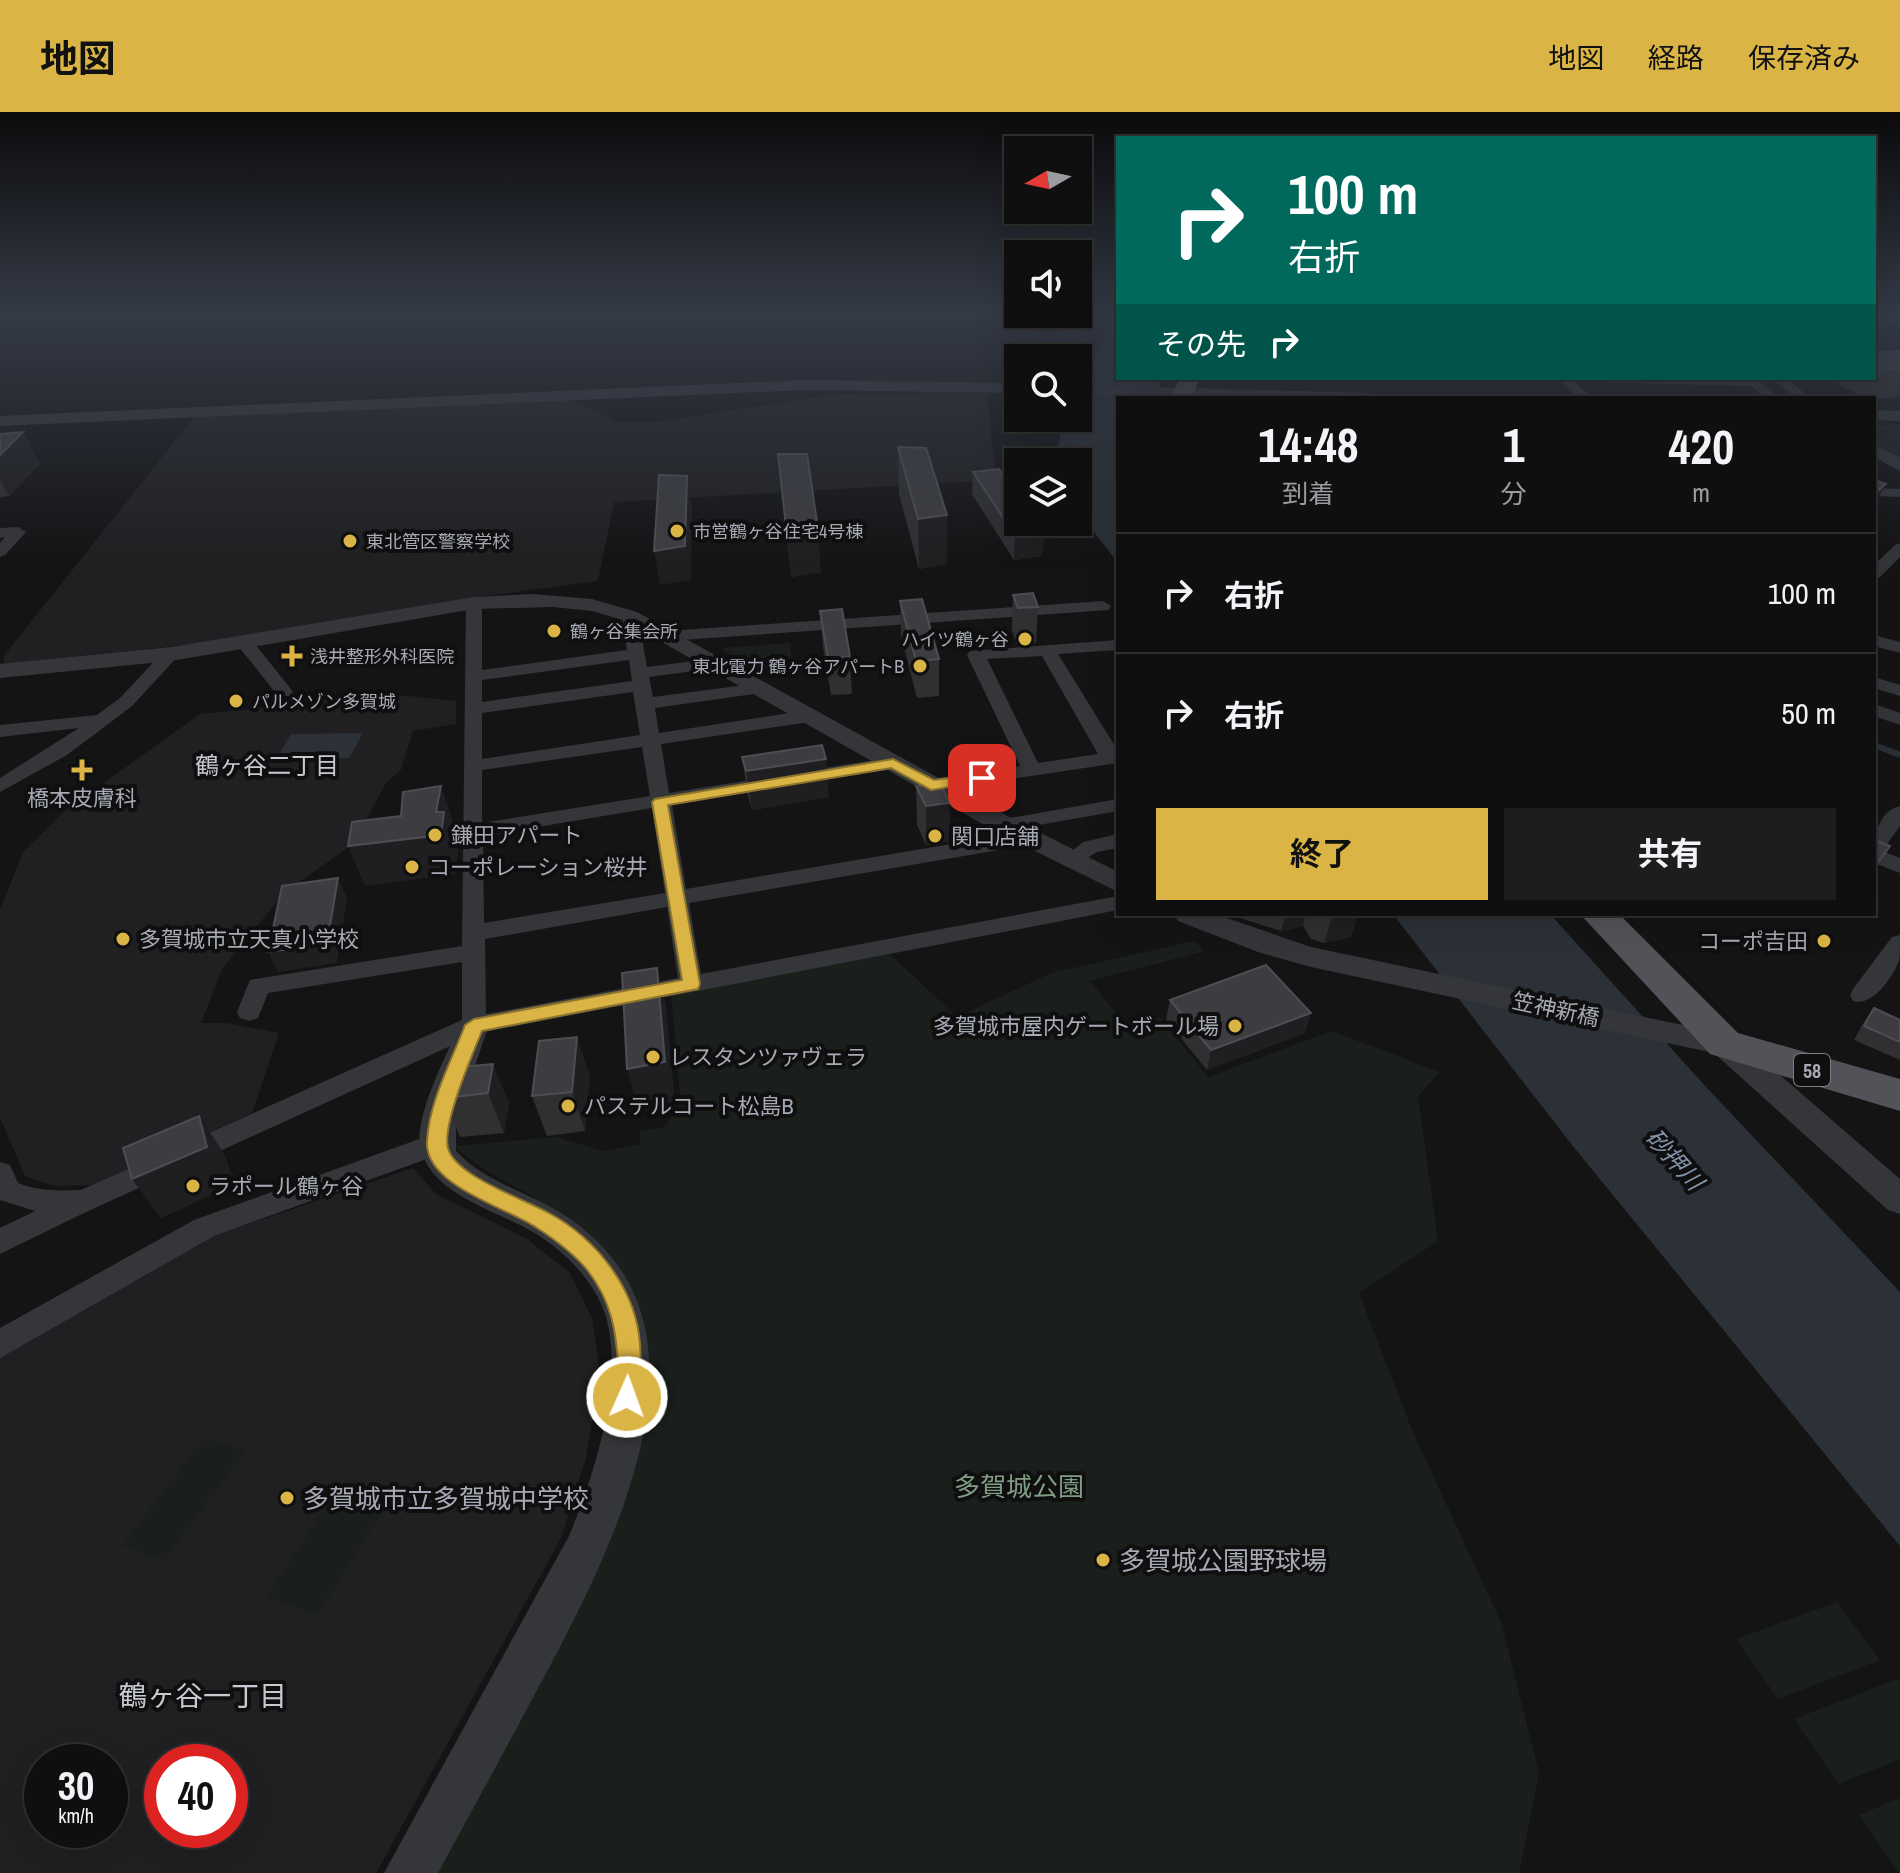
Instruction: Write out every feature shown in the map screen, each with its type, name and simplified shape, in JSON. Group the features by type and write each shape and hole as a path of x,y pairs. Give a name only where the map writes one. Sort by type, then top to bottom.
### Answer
{"main road":[{"name":"58","path":"1600,916 1724,1044 1900,1095"}],"street":[{"path":"0,421 622,393"},
{"path":"1256,393 1322,396"},
{"path":"1876,415 1900,416"},
{"path":"1876,450 1900,466"},
{"path":"1876,492 1900,493"},
{"path":"0,533 23,526 0,552"},
{"path":"1877,567 1900,548"},
{"path":"1877,567 1900,570"},
{"path":"0,671 171,654 474,603 518,599 565,600 605,607 630,616 1004,825 1116,882"},
{"path":"410,1873 577,1573 608,1497 625,1421 630,1372 627,1325 611,1285 594,1261 545,1221 460,1178 441,1158 436,1144 446,1101 474,1025 474,603"},
{"path":"667,636 1103,606"},
{"path":"630,616 691,984"},
{"path":"1876,641 1900,648"},
{"path":"245,643 284,692"},
{"path":"1032,770 976,655 1116,645"},
{"path":"931,785 1114,758 1047,650"},
{"path":"0,786 60,751 126,702 171,654"},
{"path":"475,709 717,663"},
{"path":"474,676 640,679 761,688"},
{"path":"1876,683 1900,691"},
{"path":"1876,711 1900,719"},
{"path":"472,766 810,716"},
{"path":"0,731 101,720"},
{"path":"472,831 893,763"},
{"path":"1004,825 1116,805"},
{"path":"1876,844 1900,812"},
{"path":"249,1012 258,986 678,898 1028,838"},
{"path":"1072,860 1090,847 1116,841"},
{"path":"1876,856 1900,866"},
{"path":"0,1242 474,1025 1116,903"},
{"name":"笠神新橋","path":"1193,916 1268,945 1724,1044"},
{"path":"1862,995 1900,943"},
{"path":"1724,1044 1900,1200"},
{"path":"0,1344 204,1228 436,1144"},
{"path":"0,1173 7,1191 24,1199 46,1204 84,1201"}],"shaded area":[{"name":"東北管区警察学校","path":"987,393 996,480 614,502 598,581 470,598 203,643 5,664 3,657 194,417 571,399 620,423 665,421 836,394"},
{"path":"1876,425 1900,425 1900,460 1876,445"},
{"name":"多賀城市立天真小学校","path":"360,691 456,701 456,724 413,731 401,770 386,783 353,844 284,893 222,969 201,1023 227,1023 279,1033 252,1113 93,1185 54,1186 25,1176 0,1118 0,910 23,852 66,810 200,714 270,707"},
{"name":"多賀城市立多賀城中学校","path":"413,1168 436,1194 527,1239 570,1273 592,1318 600,1371 586,1458 561,1538 376,1873 0,1873 0,1352 190,1244"}],"green space":[{"path":"791,643 791,664 748,666 721,648"},
{"name":"多賀城公園","path":"1194,941 1205,951 1090,981 1126,1025 1160,1017 1208,1077 1332,1031 1440,1072 1418,1096 1438,1241 1359,1293 1412,1430 1501,1622 1539,1773 1519,1873 433,1873 644,1366 645,1339 636,1302 626,1282 599,1247 564,1217 498,1178 455,1146 556,1137 604,1151 640,1144 640,1131 663,1127 681,1106 671,994 890,954 957,1017 1051,973"},
{"path":"205,1437 245,1451 164,1561 122,1545"},
{"path":"340,1484 389,1501 318,1615 266,1597"},
{"path":"1837,1602 1880,1660 1778,1699 1736,1639"},
{"path":"1897,1679 1900,1682 1900,1759 1839,1784 1794,1719"},
{"path":"1900,1798 1900,1873 1899,1873 1859,1815"}],"water":[{"path":"1092,393 1156,393 1155,396 1116,396 1116,560 1092,529 1092,448 1058,448 1061,432 1092,432"},
{"path":"363,733 349,758 277,758 291,734"},
{"name":"砂押川","path":"1395,916 1552,916 1707,1088 1900,1292 1900,1546 1572,1145"}],"building":[{"path":"23,432 0,455 0,434"},
{"path":"898,447 926,448 947,515 918,519"},
{"path":"778,454 807,454 817,522 786,527"},
{"path":"999,469 1004,476 1004,519 973,472"},
{"path":"659,475 687,476 685,546 654,551"},
{"path":"1876,481 1886,484 1876,492"},
{"path":"1033,593 1038,607 1018,608 1013,595"},
{"path":"922,599 939,659 916,661 900,601"},
{"path":"842,609 850,657 828,658 820,611"},
{"path":"822,745 826,759 746,771 742,757"},
{"path":"940,782 949,803 926,806 916,786"},
{"path":"441,786 436,812 444,812 441,835 348,846 352,822 401,816 403,792"},
{"path":"1876,841 1890,846 1879,861 1876,860"},
{"path":"338,878 327,943 268,952 282,886"},
{"path":"1266,965 1311,1013 1211,1050 1170,1000"},
{"path":"657,968 665,1062 627,1069 622,973"},
{"path":"1874,1008 1900,1020 1900,1042 1864,1026"},
{"path":"577,1037 572,1092 532,1096 539,1041"},
{"path":"493,1064 488,1093 443,1098 449,1068"},
{"path":"199,1116 207,1147 132,1179 123,1148"}],"waterway":[{"path":"1876,746 1900,755"}],"place":[{"name":"市営鶴ヶ谷住宅4号棟","path":"677,531"},
{"name":"東北管区警察学校","path":"350,541"},
{"name":"鶴ヶ谷集会所","path":"554,631"},
{"name":"ハイツ鶴ヶ谷","path":"1025,639"},
{"name":"浅井整形外科医院","path":"292,656"},
{"name":"東北電力 鶴ヶ谷アパートB","path":"920,666"},
{"name":"パルメゾン多賀城","path":"236,701"},
{"name":"橋本皮膚科","path":"82,770"},
{"name":"鎌田アパート","path":"435,835"},
{"name":"関口店舗","path":"935,836"},
{"name":"コーポレーション桜井","path":"412,867"},
{"name":"多賀城市立天真小学校","path":"123,939"},
{"name":"コーポ吉田","path":"1824,941"},
{"name":"多賀城市屋内ゲートボール場","path":"1235,1026"},
{"name":"レスタンツァヴェラ","path":"653,1057"},
{"name":"パステルコート松島B","path":"568,1106"},
{"name":"ラポール鶴ヶ谷","path":"193,1186"},
{"name":"多賀城市立多賀城中学校","path":"287,1498"},
{"name":"多賀城公園野球場","path":"1103,1560"}],"district":[{"name":"鶴ヶ谷二丁目","path":"267,765"},
{"name":"鶴ヶ谷一丁目","path":"203,1696"}],"route":[{"path":"627,1397 630,1372 627,1325 611,1285 594,1261 545,1221 460,1178 441,1158 436,1144 446,1101 474,1025 691,984 660,802 893,763 931,785 982,778"}]}
